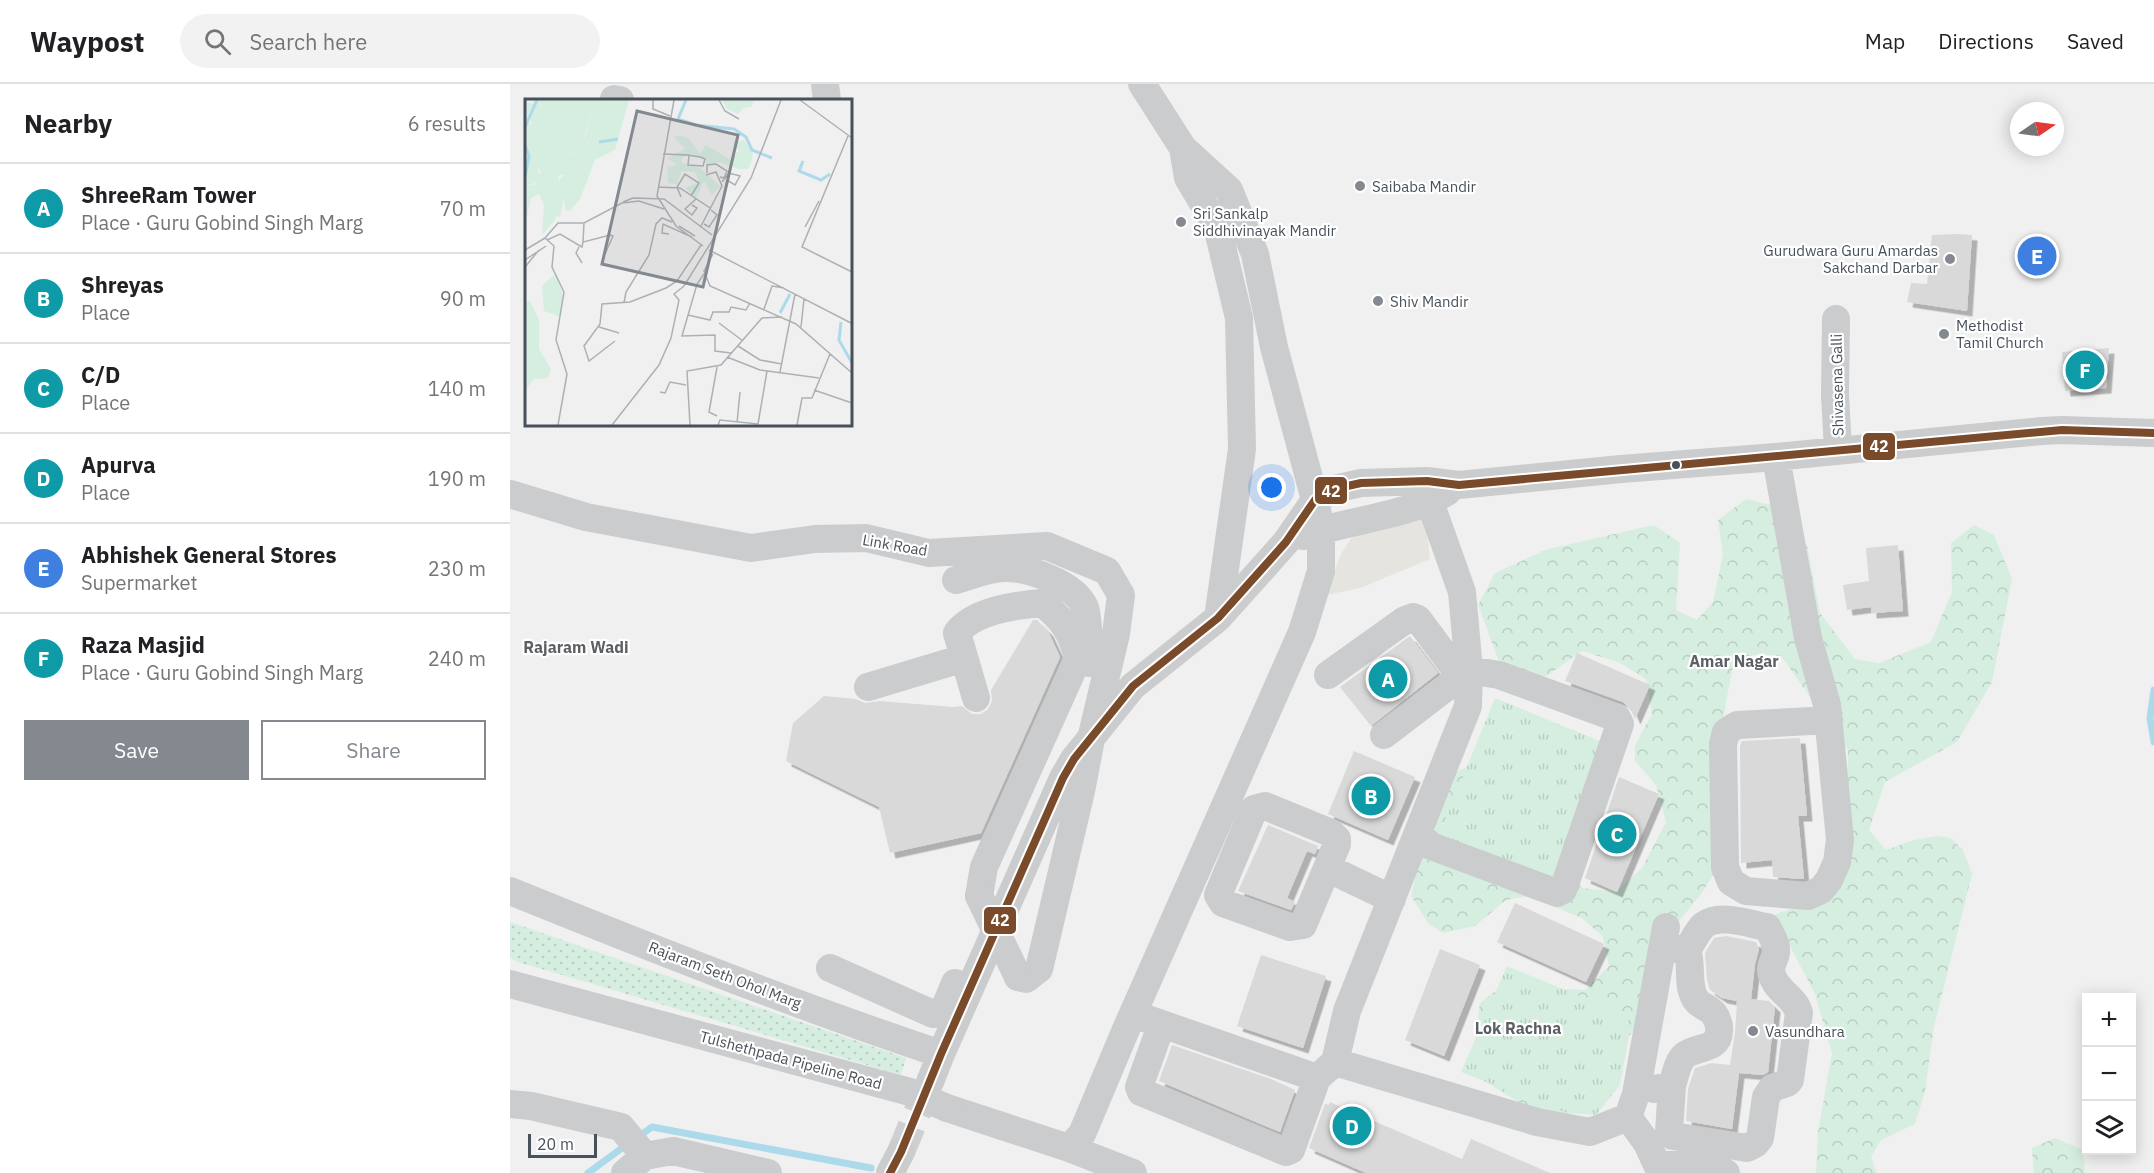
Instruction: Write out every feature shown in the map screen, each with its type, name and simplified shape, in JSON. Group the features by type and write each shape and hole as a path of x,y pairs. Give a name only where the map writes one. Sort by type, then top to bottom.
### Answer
{"street":[{"path":"825,84 827,99"},
{"path":"1069,1148 1082,1134 1302,632 1321,571 1321,530 1315,500 1274,347 1255,254 1229,190 1182,148 1142,84"},
{"path":"1182,148 1188,178 1217,226 1239,318 1242,449 1218,618"},
{"name":"Shivasena Galli","path":"1836,319 1835,395 1838,450"},
{"path":"1286,542 1321,530 1367,521 1428,492 1459,484 2062,430 2154,433"},
{"path":"1776,457 1808,638 1827,705 1829,720 1840,840 1834,872 1821,890 1808,896 1746,891 1731,882 1725,867 1723,744 1726,732 1737,725 1829,720"},
{"path":"920,1087 941,1054 1063,778 1074,759 1133,686 1218,618 1286,542 1315,500 1334,489 1361,483 1428,492"},
{"path":"1157,1037 1139,1087 1141,1092 1286,1152 1291,1150 1326,1070 1347,1011 1468,706 1462,592 1428,492"},
{"name":"Link Road","path":"510,494 586,517 751,548 815,539 866,538 929,553 1047,546 1107,571 1121,595 1116,634 1091,739"},
{"path":"956,580 1004,567 1029,571 1072,590 1084,606 1088,622 1089,672 1094,679 1104,680"},
{"path":"976,698 957,633 963,624 1011,606 1042,603 1059,615 1073,640 1078,658 984,867 979,896 1018,977 1026,979 1039,969 1091,739"},
{"path":"1328,675 1405,620 1413,617 1418,619 1465,674"},
{"path":"868,687 964,658"},
{"path":"1384,735 1465,674 1499,675 1617,718 1620,724 1563,890 1557,893 1415,840"},
{"path":"830,968 933,1014 940,1014 945,1008 1063,728 1091,739"},
{"path":"1260,806 1331,833 1337,839 1327,868 1304,925 1290,927 1222,903 1218,895 1254,809 1260,806"},
{"path":"1327,868 1392,899"},
{"name":"Rajaram Seth Ohol Marg","path":"510,891 680,960 941,1054"},
{"path":"1721,920 1767,927 1776,950 1771,968 1773,978 1778,987 1797,1005 1799,1013 1790,1080 1772,1088 1766,1097 1760,1138 1748,1148 1673,1136 1669,1132 1671,1086 1678,1066 1685,1055 1717,1041 1720,1034 1713,1012 1696,1001 1691,987 1691,959 1672,941 1721,920"},
{"path":"1672,941 1632,1106 1655,1169 1706,1164 1726,1173"},
{"name":"Tulshethpada Pipeline Road","path":"510,984 920,1087 947,1108 1069,1148 1133,1173"},
{"path":"902,1041 916,1006"},
{"path":"1133,1014 1326,1070 1548,1124 1590,1132 1632,1106 1671,1086"},
{"path":"510,1104 531,1106 632,1151 673,1151 768,1173"}],"shaded area":[{"path":"1425,514 1430,559 1360,588 1326,595 1341,554 1352,537"}],"green space":[{"path":"1746,499 1779,507 1807,545 1820,613 1855,659 1879,663 1931,642 1952,592 1951,543 1974,525 1994,535 2012,579 1992,682 1957,742 1885,782 1869,830 1886,850 1914,840 1938,836 1951,838 1963,850 1972,874 1934,1026 1925,1091 1915,1124 1881,1140 1871,1157 1877,1173 1816,1173 1818,1132 1832,1053 1815,994 1791,948 1774,937 1768,918 1817,902 1847,813 1848,750 1781,656 1758,654 1734,661 1717,762 1720,864 1701,894 1671,931 1637,1026 1600,1075 1584,1107 1558,1118 1523,1105 1481,1079 1474,1048 1480,1003 1502,986 1585,990 1609,966 1603,937 1582,918 1528,896 1506,900 1475,926 1443,933 1428,923 1411,896 1420,857 1451,774 1484,759 1553,860 1583,888 1616,892 1642,868 1666,822 1656,785 1635,761 1635,745 1652,714 1646,679 1618,662 1582,651 1547,676 1520,678 1501,667 1478,605 1495,573 1548,549 1654,525 1680,543 1676,610 1697,620 1713,602 1723,554 1718,520"},
{"path":"1495,698 1607,744 1550,886 1437,840"},
{"path":"510,922 906,1058 901,1075 518,962 510,958"},
{"path":"1507,966 1632,1018 1620,1085 1596,1115 1567,1113 1461,1072"},
{"path":"2055,1138 2082,1150 2085,1173 2034,1173 2032,1148"}],"building":[{"name":"Gurudwara Guru Amardas Sakchand Darbar","path":"1932,235 1972,235 1967,311 1907,302 1911,283 1927,284"},
{"path":"2109,348 2106,388 2065,391 2062,352"},
{"path":"1898,545 1903,611 1871,613 1871,607 1847,610 1843,585 1869,581 1866,548"},
{"path":"1033,620 1037,620 1048,631 1060,657 981,833 890,853 879,807 786,761 793,723 824,696 856,699 865,703 880,701 962,706 972,714 981,714 988,709 992,701 991,690"},
{"path":"1410,636 1438,673 1371,726 1340,687"},
{"path":"1577,653 1650,685 1635,719 1631,710 1623,702 1565,681"},
{"path":"1800,738 1807,816 1798,816 1804,879 1773,877 1772,860 1741,863 1740,746 1742,741"},
{"path":"1354,751 1415,777 1388,840 1328,814"},
{"path":"1619,777 1659,794 1617,892 1585,878"},
{"path":"1268,825 1318,846 1315,854 1307,851 1287,898 1295,902 1291,910 1238,891"},
{"path":"1515,903 1604,944 1586,982 1497,942"},
{"name":"Vasundhara","path":"1726,936 1756,942 1759,949 1751,999 1769,1001 1775,1007 1768,1072 1763,1075 1739,1073 1732,1129 1686,1121 1688,1089 1695,1068 1712,1063 1730,1065 1737,1001 1722,998 1710,990 1705,953 1714,938"},
{"path":"1440,949 1480,965 1444,1056 1405,1040"},
{"path":"1261,955 1326,976 1303,1048 1237,1026"},
{"path":"1172,1045 1271,1079 1295,1090 1280,1132 1159,1081"},
{"path":"1330,1102 1462,1159 1471,1139 1550,1173 1366,1173 1309,1148 1325,1104 1329,1105"}],"waterway":[{"path":"2154,690 2150,718 2154,742"},
{"path":"638,1137 652,1127 871,1168"},
{"path":"588,1173 626,1145"}],"tunnel":[{"path":"901,1152 930,1082"}],"transit line":[{"name":"42","path":"890,1173 1063,778 1074,759 1133,686 1218,618 1286,542 1315,500 1334,489 1361,483 1427,481 1459,485 2062,430 2154,433"}],"place":[{"name":"Saibaba Mandir","path":"1360,186"},
{"name":"Sri Sankalp Siddhivinayak Mandir","path":"1181,222"},
{"name":"Abhishek General Stores","path":"2037,256"},
{"name":"Gurudwara Guru Amardas Sakchand Darbar","path":"1950,259"},
{"name":"Shiv Mandir","path":"1378,301"},
{"name":"Methodist Tamil Church","path":"1944,334"},
{"name":"Raza Masjid","path":"2085,370"},
{"name":"ShreeRam Tower","path":"1388,679"},
{"name":"Shreyas","path":"1371,796"},
{"name":"C/D","path":"1617,834"},
{"name":"Vasundhara","path":"1753,1031"},
{"name":"Apurva","path":"1352,1126"}],"district":[{"name":"Rajaram Wadi","path":"576,647"},
{"name":"Amar Nagar","path":"1734,661"},
{"name":"Lok Rachna","path":"1518,1028"}]}
